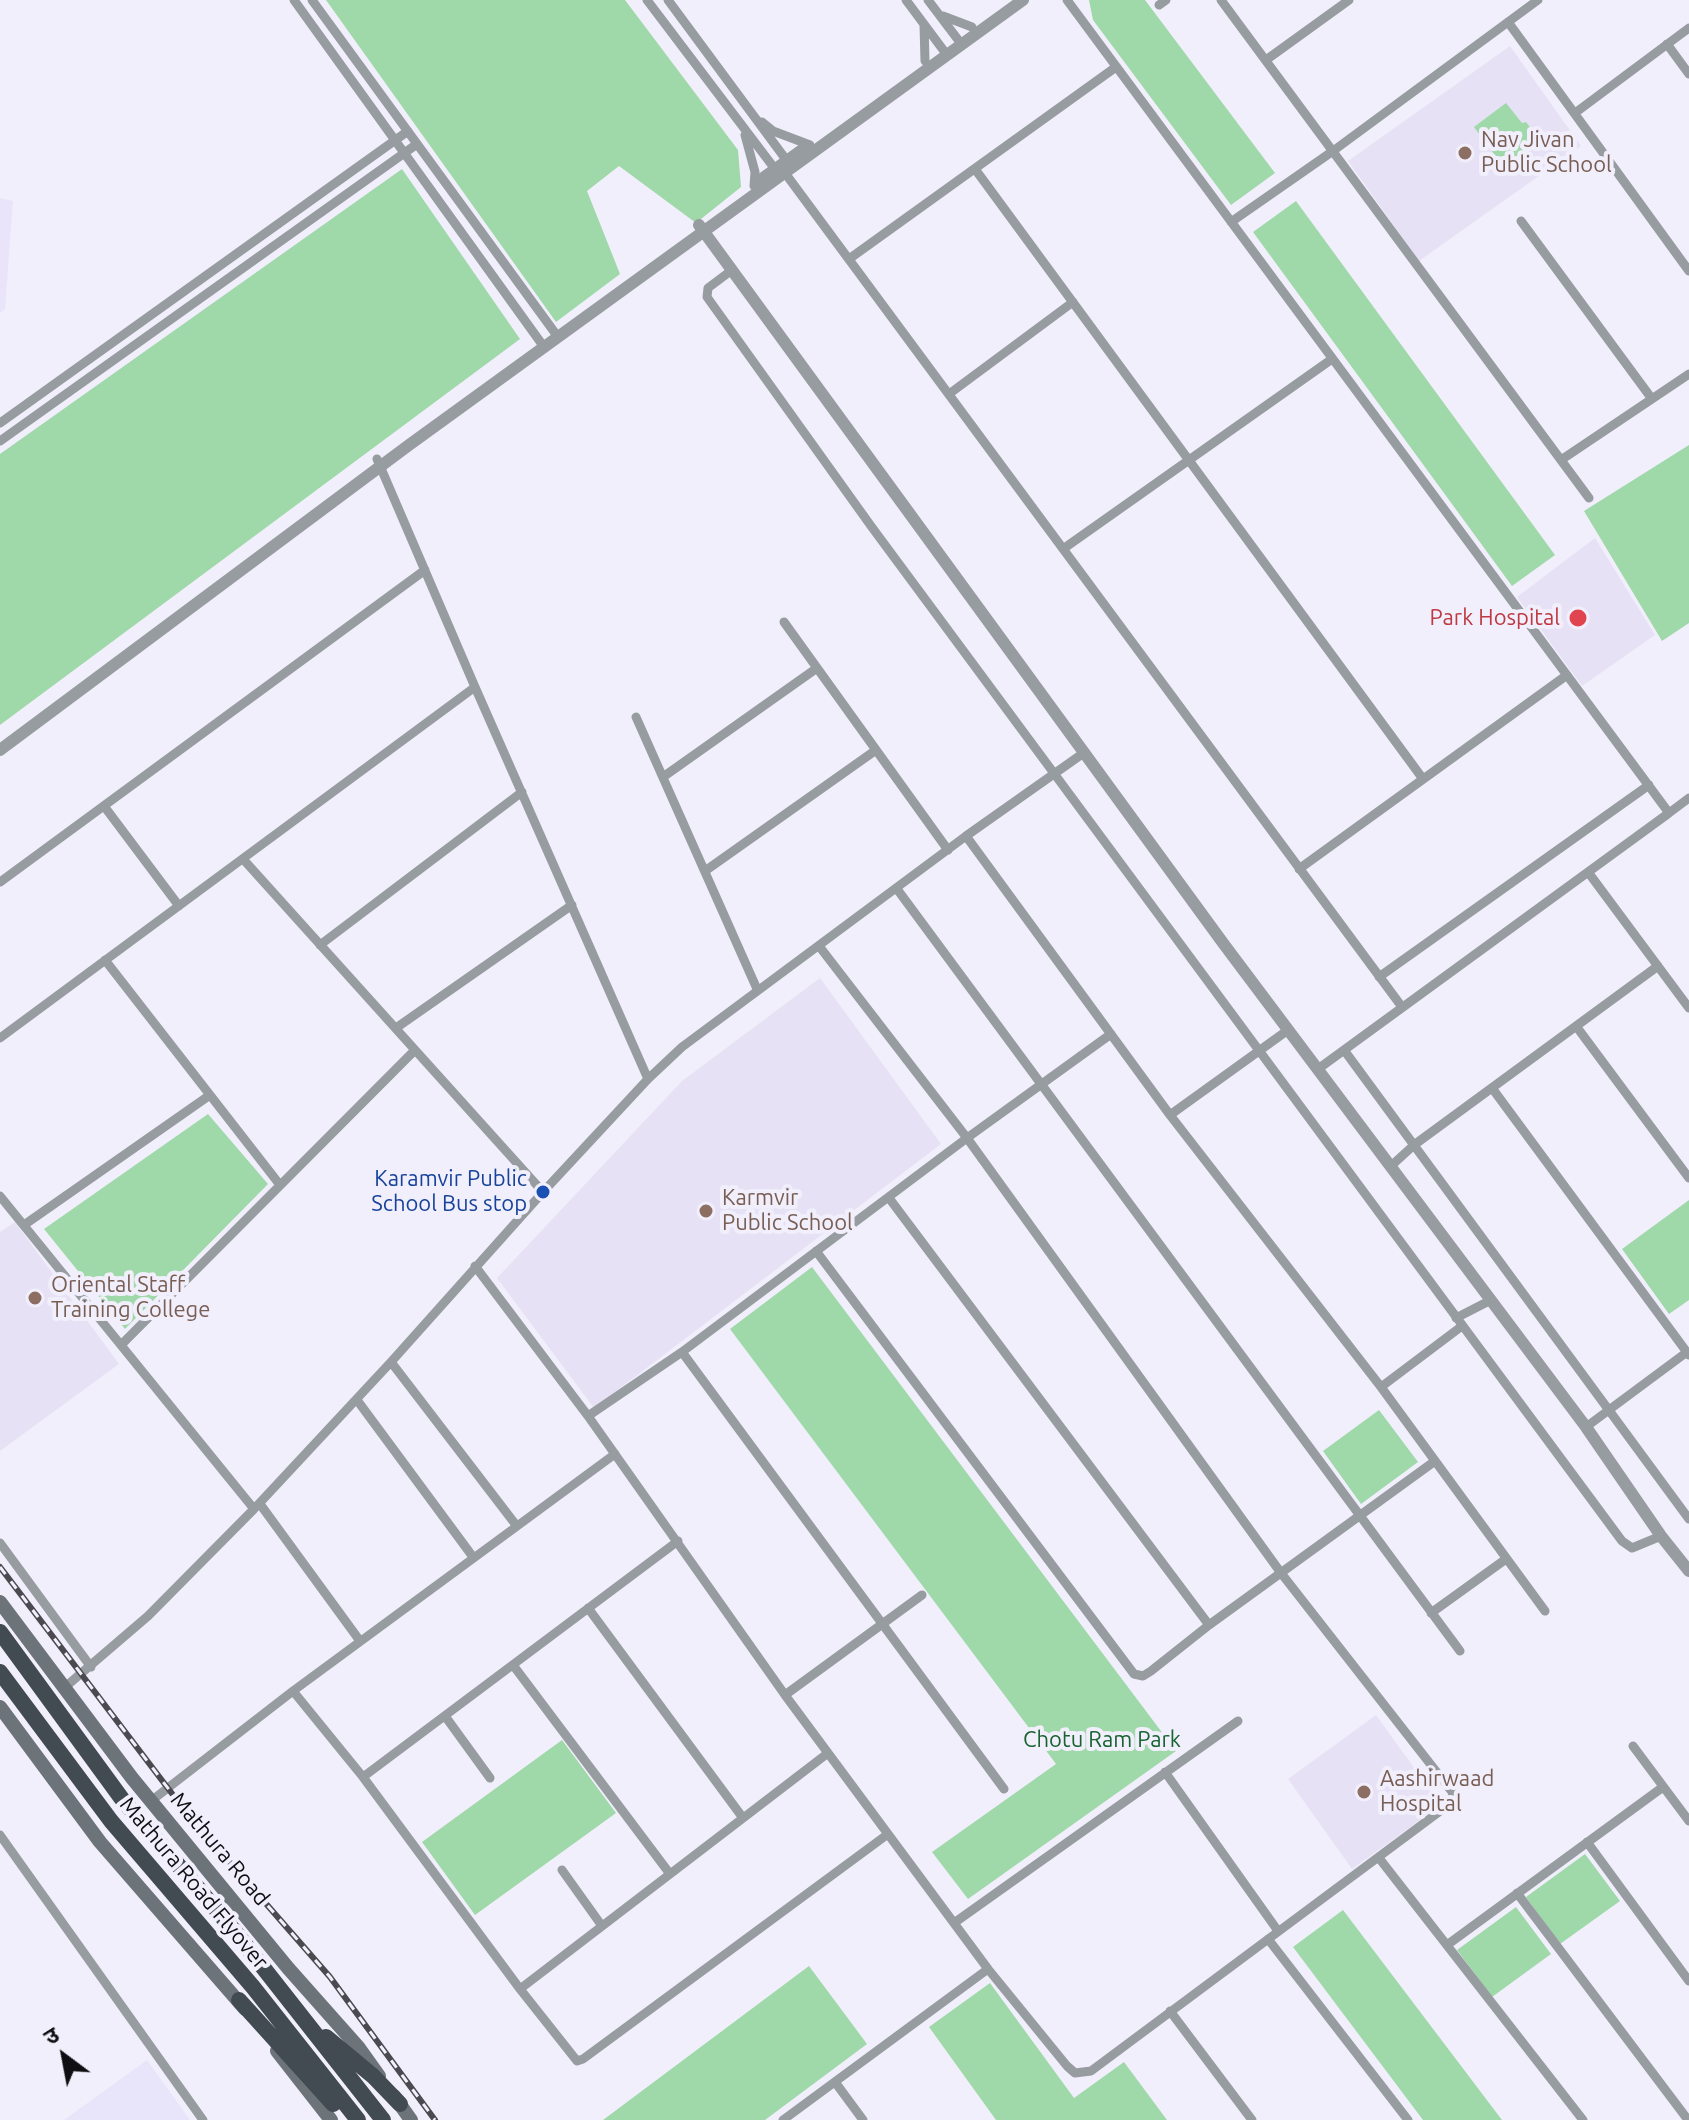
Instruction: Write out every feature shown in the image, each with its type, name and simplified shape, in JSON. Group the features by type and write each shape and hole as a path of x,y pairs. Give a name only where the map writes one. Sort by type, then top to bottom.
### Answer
{"highway":[{"name":"Mathura Road Flyover","path":"0,1632 122,1799 236,1933 303,2018"},
{"name":"Mathura Road Flyover","path":"0,1672 111,1821 253,1987 355,2120"},
{"path":"239,2000 332,2103 355,2120"},
{"path":"303,2018 373,2076 400,2104"},
{"path":"303,2018 383,2120"}],"main road":[{"name":"Mathura Road","path":"0,1602 151,1801 288,1968 359,2048 411,2120"},
{"path":"0,1707 100,1842 239,2000 331,2120"}],"street":[{"path":"294,0 542,344"},
{"path":"312,0 555,334"},
{"path":"647,0 738,121 784,169"},
{"path":"668,0 753,115 784,169 849,259 1402,1007"},
{"path":"906,0 945,52"},
{"path":"928,0 959,41"},
{"path":"959,41 972,27 1009,0"},
{"path":"0,740 959,41 1023,0"},
{"path":"1067,0 1669,813"},
{"path":"1221,0 1589,498"},
{"path":"1266,60 1349,0"},
{"path":"1231,222 1538,0"},
{"path":"940,15 972,27"},
{"path":"1508,22 1689,271"},
{"path":"923,23 925,61"},
{"path":"1575,113 1689,28"},
{"path":"1667,44 1689,74"},
{"path":"702,228 754,186 784,169 810,145 925,61 945,52"},
{"path":"849,259 1116,67"},
{"path":"753,115 773,131 810,145"},
{"path":"738,121 750,146 754,186"},
{"path":"0,423 408,131"},
{"path":"0,441 417,144"},
{"path":"975,169 1423,779"},
{"path":"1521,221 1652,399"},
{"path":"702,228 1288,1030 1586,1427 1661,1536 1689,1571"},
{"path":"732,270 708,288 707,297 871,526 1622,1541 1632,1548 1661,1536"},
{"path":"949,394 1073,302"},
{"path":"1063,549 1332,359"},
{"path":"1561,460 1689,374"},
{"path":"379,462 648,1079"},
{"path":"0,750 379,462"},
{"path":"0,882 425,570"},
{"path":"784,622 948,850"},
{"path":"663,777 817,668"},
{"path":"1299,869 1567,675"},
{"path":"0,1038 475,687"},
{"path":"636,717 757,989"},
{"path":"705,871 876,750"},
{"path":"64,1688 148,1616 257,1506 648,1079 697,1033 1085,752"},
{"path":"1379,977 1649,785"},
{"path":"320,945 522,792"},
{"path":"1318,1069 1689,798"},
{"path":"104,806 179,906"},
{"path":"966,836 1170,1115 1381,1387 1545,1611"},
{"path":"243,859 543,1192"},
{"path":"1588,872 1689,1008"},
{"path":"897,889 1460,1651"},
{"path":"396,1028 572,905"},
{"path":"475,1266 588,1416 785,1695 988,1969 1075,2073 1091,2071 1451,1803 1453,1793 1281,1573 967,1138 819,946"},
{"path":"105,960 280,1185"},
{"path":"1391,1166 1414,1145 1658,966"},
{"path":"1576,1026 1689,1178"},
{"path":"1170,1115 1288,1030"},
{"path":"588,1416 682,1352 1111,1034"},
{"path":"121,1345 415,1050"},
{"path":"1344,1050 1689,1519"},
{"path":"1492,1088 1688,1353 1586,1427"},
{"path":"24,1225 210,1095"},
{"path":"0,1196 257,1506 360,1641"},
{"path":"889,1198 1209,1625"},
{"path":"816,1251 1131,1671 1143,1676 1435,1461"},
{"path":"1381,1387 1459,1322 1491,1300"},
{"path":"682,1352 1004,1789"},
{"path":"391,1362 516,1525"},
{"path":"357,1400 473,1557"},
{"path":"151,1801 293,1691 615,1454"},
{"path":"363,1777 678,1541"},
{"path":"0,1543 91,1667"},
{"path":"1431,1613 1506,1559"},
{"path":"785,1695 922,1595"},
{"path":"588,1608 743,1818"},
{"path":"513,1665 670,1874"},
{"path":"293,1691 363,1777 577,2061 888,1834"},
{"path":"445,1716 490,1778"},
{"path":"954,1923 1238,1721"},
{"path":"1633,1746 1689,1821"},
{"path":"520,1989 828,1753"},
{"path":"1165,1772 1278,1931"},
{"path":"1447,1945 1663,1787"},
{"path":"0,1835 203,2120"},
{"path":"1587,1842 1689,1981"},
{"path":"1379,1858 1583,2120"},
{"path":"562,1870 602,1926"},
{"path":"1517,1893 1688,2120"},
{"path":"1268,1939 1404,2118"},
{"path":"783,2120 988,1969"},
{"path":"1170,2011 1252,2120"},
{"path":"835,2082 863,2120"}],"shaded area":[{"name":"Nav Jivan Public School","path":"1510,46 1581,146 1419,261 1348,161"},
{"path":"0,198 13,201 5,309 0,313"},
{"path":"1595,538 1655,635 1582,686 1517,597"},
{"name":"Karmvir Public School","path":"820,978 941,1144 594,1408 497,1278 682,1081"},
{"name":"Oriental Staff Training College","path":"15,1222 119,1364 0,1451 0,1232"},
{"name":"Aashirwaad Hospital","path":"1376,1715 1441,1805 1352,1869 1288,1779"},
{"path":"147,2060 190,2120 64,2120"}],"green space":[{"path":"326,0 625,0 738,150 741,187 696,223 619,166 587,191 620,274 556,322"},
{"path":"1089,0 1145,0 1275,173 1231,205 1093,20"},
{"path":"1506,103 1539,139 1503,166 1474,127"},
{"path":"402,169 520,339 0,725 0,454"},
{"path":"1296,201 1555,555 1512,586 1253,232"},
{"path":"1689,445 1689,623 1662,641 1584,511"},
{"path":"208,1114 268,1184 125,1329 44,1229"},
{"path":"1689,1200 1689,1300 1669,1314 1622,1249"},
{"name":"Chotu Ram Park","path":"812,1267 1176,1751 968,1899 932,1852 1056,1764 730,1329"},
{"path":"1379,1410 1418,1462 1361,1504 1323,1451"},
{"path":"562,1740 616,1813 475,1915 422,1842"},
{"path":"1585,1854 1620,1901 1560,1944 1526,1897"},
{"path":"1516,1907 1551,1954 1492,1997 1457,1950"},
{"path":"1343,1910 1502,2120 1423,2120 1293,1947"},
{"path":"809,1966 867,2044 765,2120 603,2120"},
{"path":"990,1983 1074,2098 1124,2062 1167,2120 996,2120 929,2027"}],"railway":[{"path":"0,1567 186,1812 330,1977 435,2120"}],"place":[{"name":"Nav Jivan Public School","path":"1465,153"},
{"name":"Park Hospital","path":"1578,618"},
{"name":"Karamvir Public School Bus stop","path":"543,1192"},
{"name":"Karmvir Public School","path":"706,1211"},
{"name":"Oriental Staff Training College","path":"35,1298"},
{"name":"Aashirwaad Hospital","path":"1364,1792"}]}
